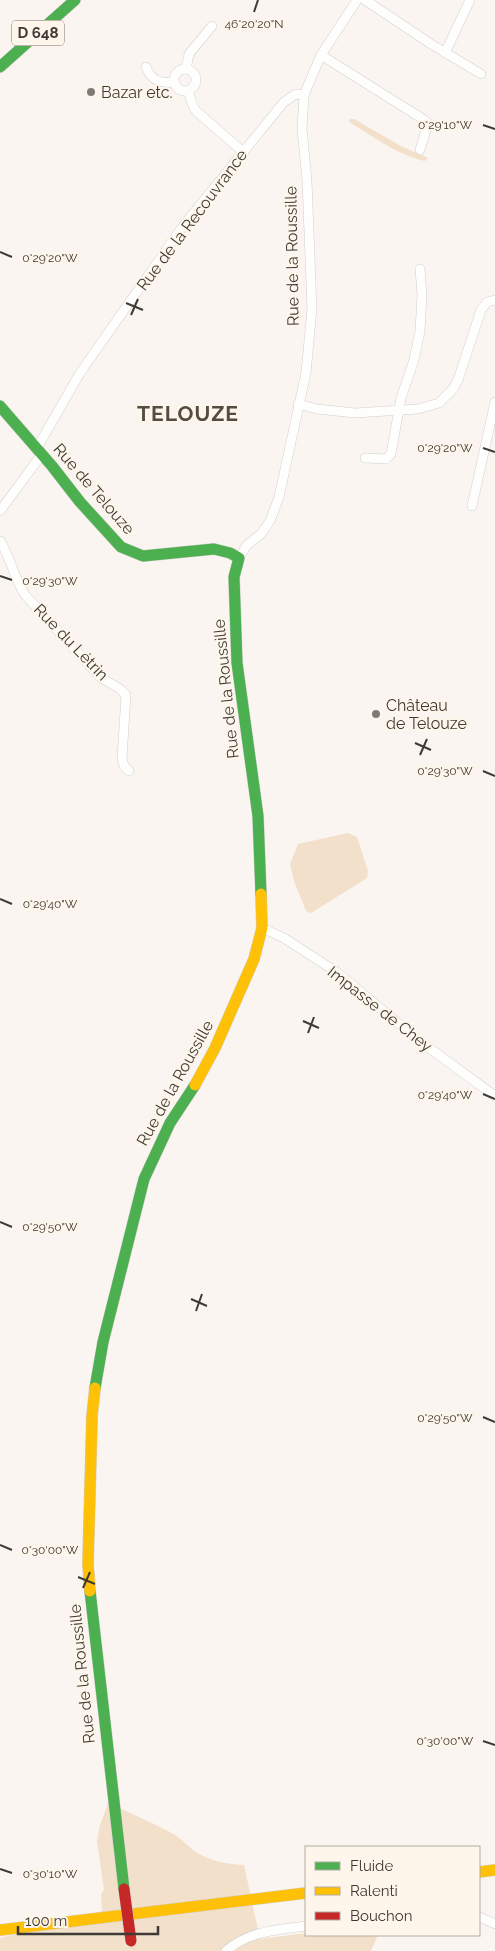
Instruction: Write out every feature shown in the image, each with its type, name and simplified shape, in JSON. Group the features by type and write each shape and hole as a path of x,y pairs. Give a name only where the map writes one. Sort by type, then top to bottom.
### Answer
{"street":[{"name":"D 648","path":"0,67 75,0"},
{"path":"304,95 321,55 357,0"},
{"path":"365,0 445,53 481,74"},
{"path":"445,53 470,0"},
{"path":"186,69 189,54 212,26"},
{"path":"321,55 426,121 427,127 420,150"},
{"path":"146,67 149,74 157,81 163,83 174,82"},
{"path":"186,69 192,72 196,81 194,88 188,91 177,89 174,82 177,73 186,69"},
{"path":"188,91 196,111 242,151"},
{"name":"Rue de la Recouvrance","path":"0,511 39,451 80,374 183,226 242,151 288,98 296,94 304,95"},
{"name":"Rue de la Roussille","path":"131,1946 88,1564 90,1468 96,1373 144,1179 170,1124 201,1075 215,1048 254,960 262,928 258,816 238,669 234,577 239,558 247,545 261,534 270,521 279,497 306,373 312,309 307,181 302,129 304,95"},
{"path":"365,458 382,460 389,457 405,385 416,352 420,331 422,295 420,269"},
{"path":"298,404 317,409 355,413 424,408 439,403 446,397 458,380 481,310 487,302 495,300"},
{"path":"472,506 495,402"},
{"name":"Rue de Telouze","path":"0,406 80,502 116,542 129,552 150,556 214,549 230,553 239,558"},
{"name":"Rue du Létrin","path":"0,541 26,596 94,671 126,695 122,758 124,766 130,771"},
{"name":"Impasse de Chey","path":"262,928 284,938 338,973 417,1039 495,1096"},
{"path":"480,1872 495,1870"},
{"path":"0,1930 305,1893"},
{"path":"480,1917 495,1924"},
{"path":"226,1951 241,1940 254,1935 305,1926"}],"shaded area":[{"path":"350,119 354,119 401,146 428,158 425,161 395,150 349,122"},
{"path":"348,833 357,837 368,871 367,878 311,913 306,911 294,881 290,864 298,844"},
{"path":"108,1803 172,1833 205,1857 224,1863 244,1865 260,1939 305,1933 305,1936 378,1936 371,1951 0,1951 0,1938 102,1911 101,1894 104,1889 97,1841 100,1825"}],"traffic: fast":[{"path":"0,67 75,0"},
{"path":"0,406 52,466 80,502 121,547 143,556 214,549 230,553 239,558 234,577 237,663 258,816 261,894"},
{"path":"95,1388 103,1342 144,1179 170,1123 195,1085"},
{"path":"90,1591 124,1889"}],"traffic: slow":[{"path":"195,1085 215,1048 254,959 262,928 261,894"},
{"path":"90,1591 88,1564 92,1416 95,1388"},
{"path":"480,1872 495,1870"},
{"path":"0,1930 305,1893"}],"traffic: jam":[{"path":"124,1889 131,1941"}],"place":[{"name":"Bazar etc.","path":"91,92"},
{"name":"Château de Telouze","path":"376,714"}],"district":[{"name":"TELOUZE","path":"188,413"}]}
